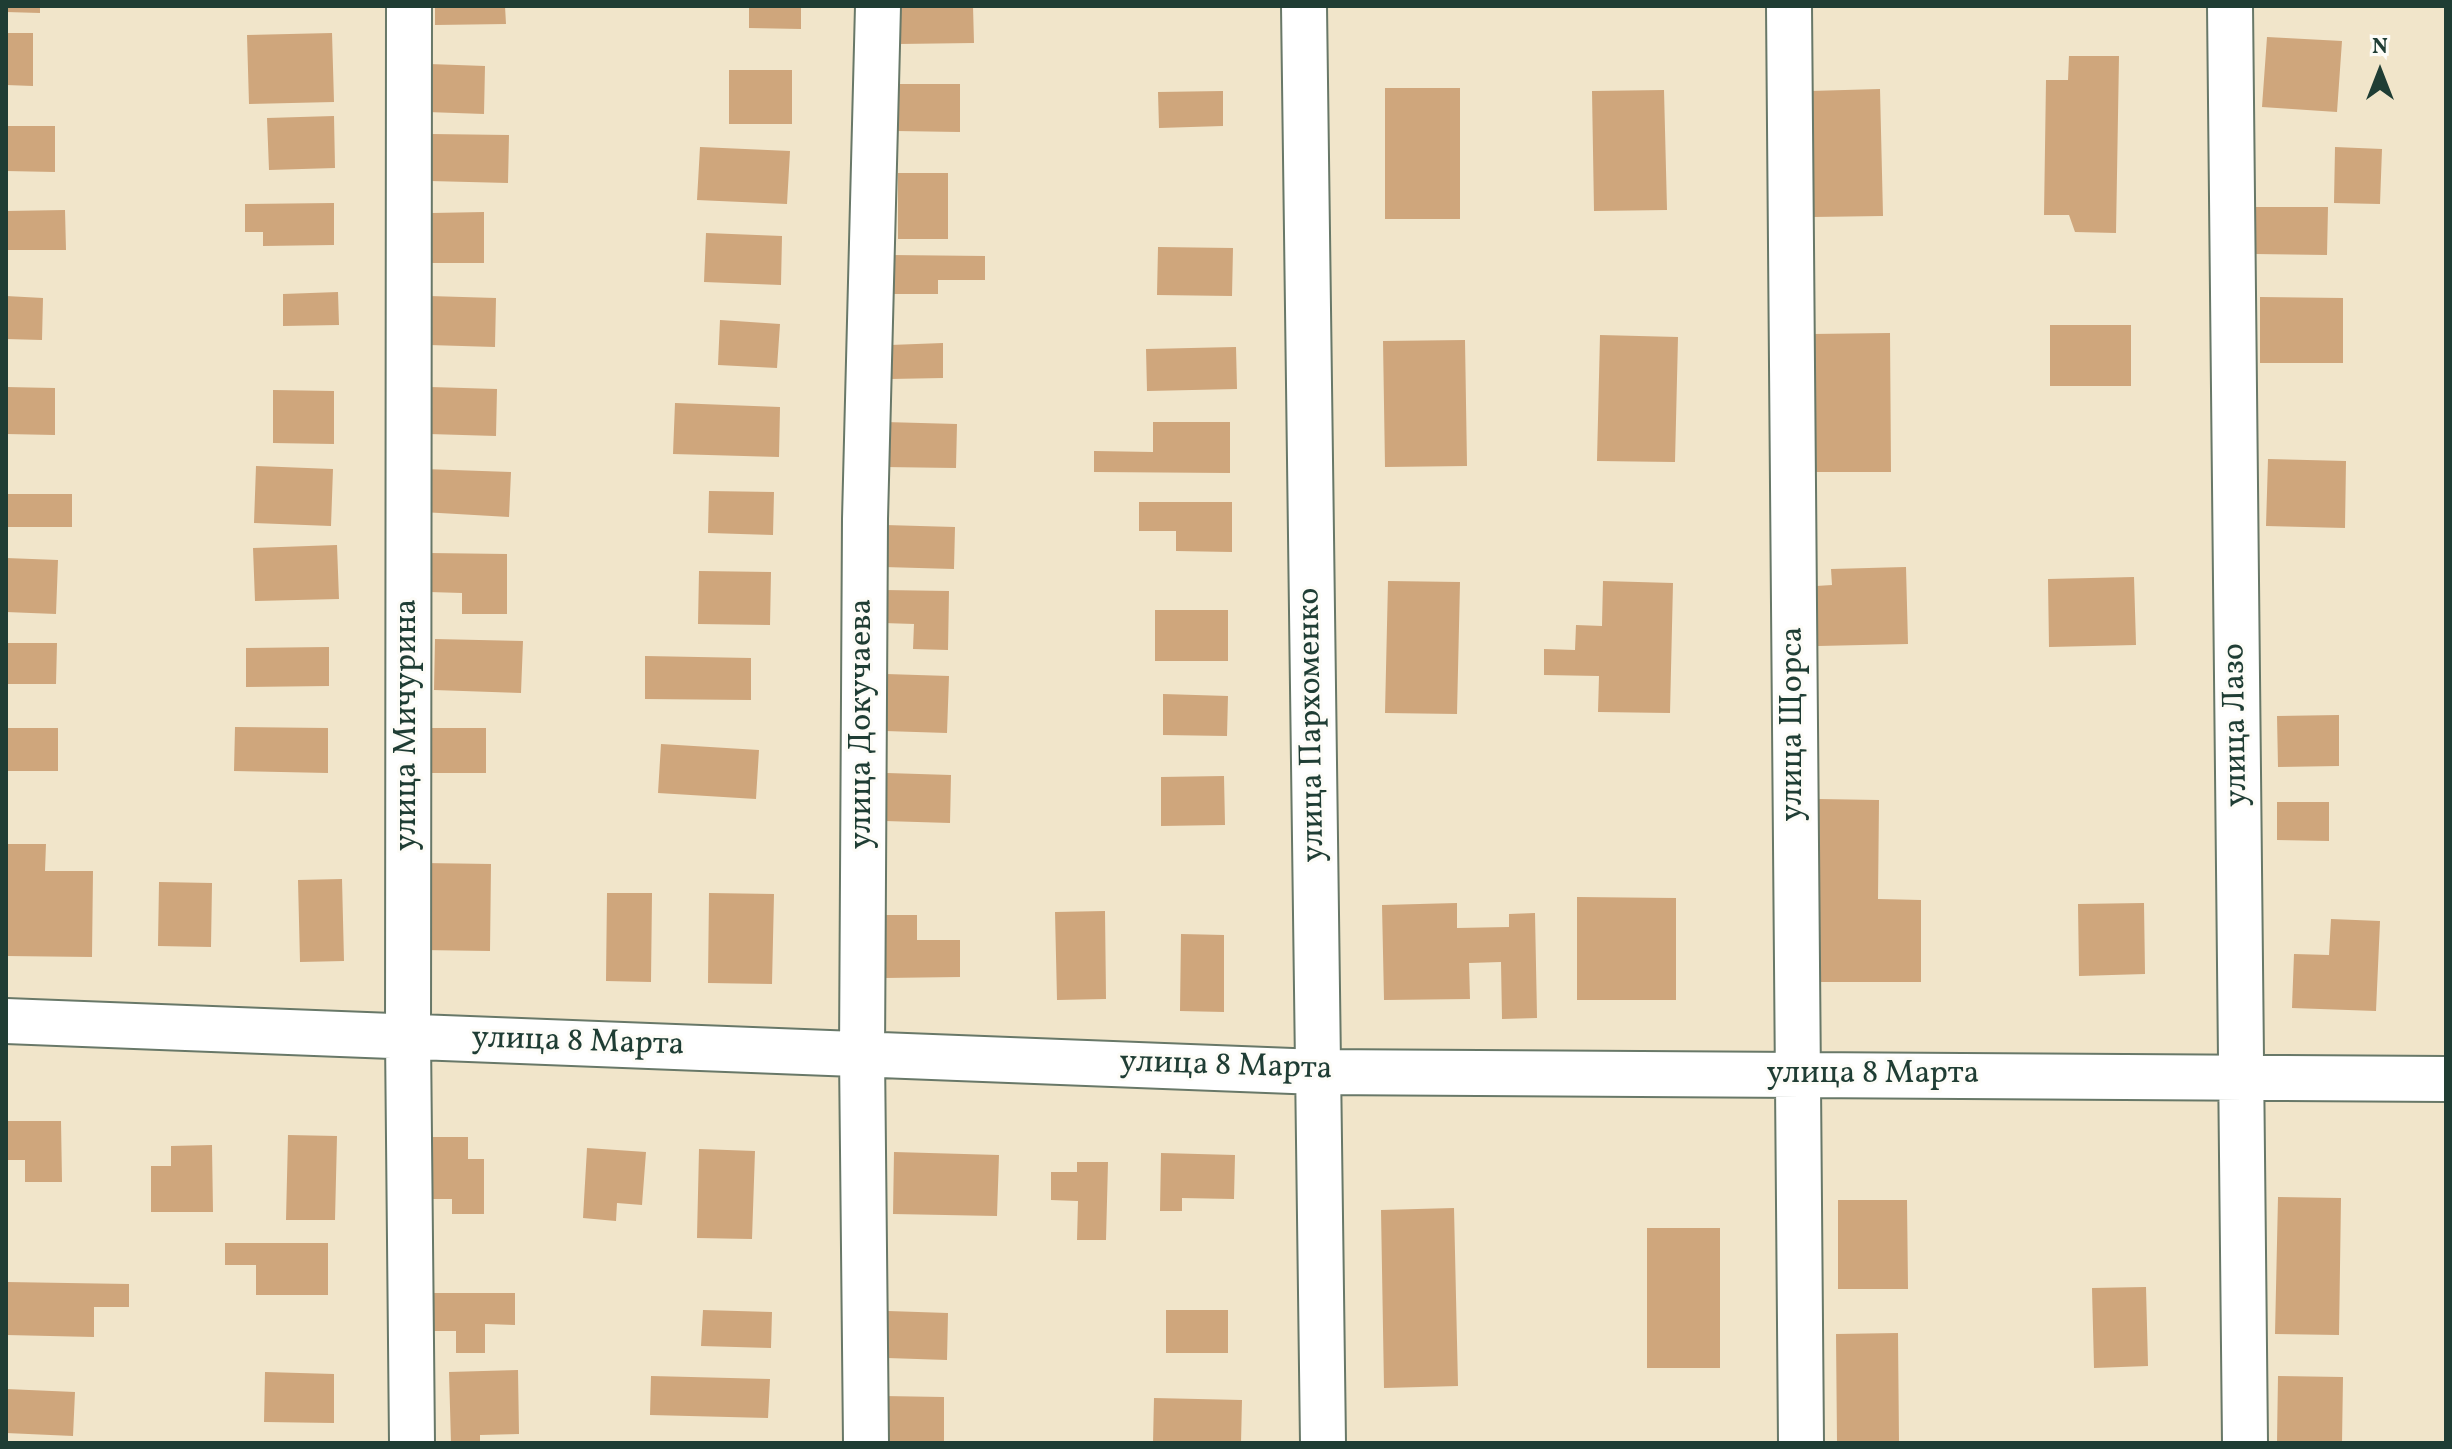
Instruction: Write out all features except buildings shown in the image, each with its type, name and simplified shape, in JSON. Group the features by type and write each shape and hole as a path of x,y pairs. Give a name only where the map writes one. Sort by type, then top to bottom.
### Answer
{"street":[{"name":"улица Мичурина","path":"409,6 408,1038 412,1443"},
{"name":"улица Докучаева","path":"866,1443 862,1054 865,519 878,6"},
{"name":"улица Пархоменко","path":"1304,6 1323,1443"},
{"name":"улица Щорса","path":"1789,6 1801,1443"},
{"name":"улица Лазо","path":"2230,6 2245,1443"},
{"name":"улица 8 Марта","path":"6,1021 1318,1072 2446,1079"}]}
